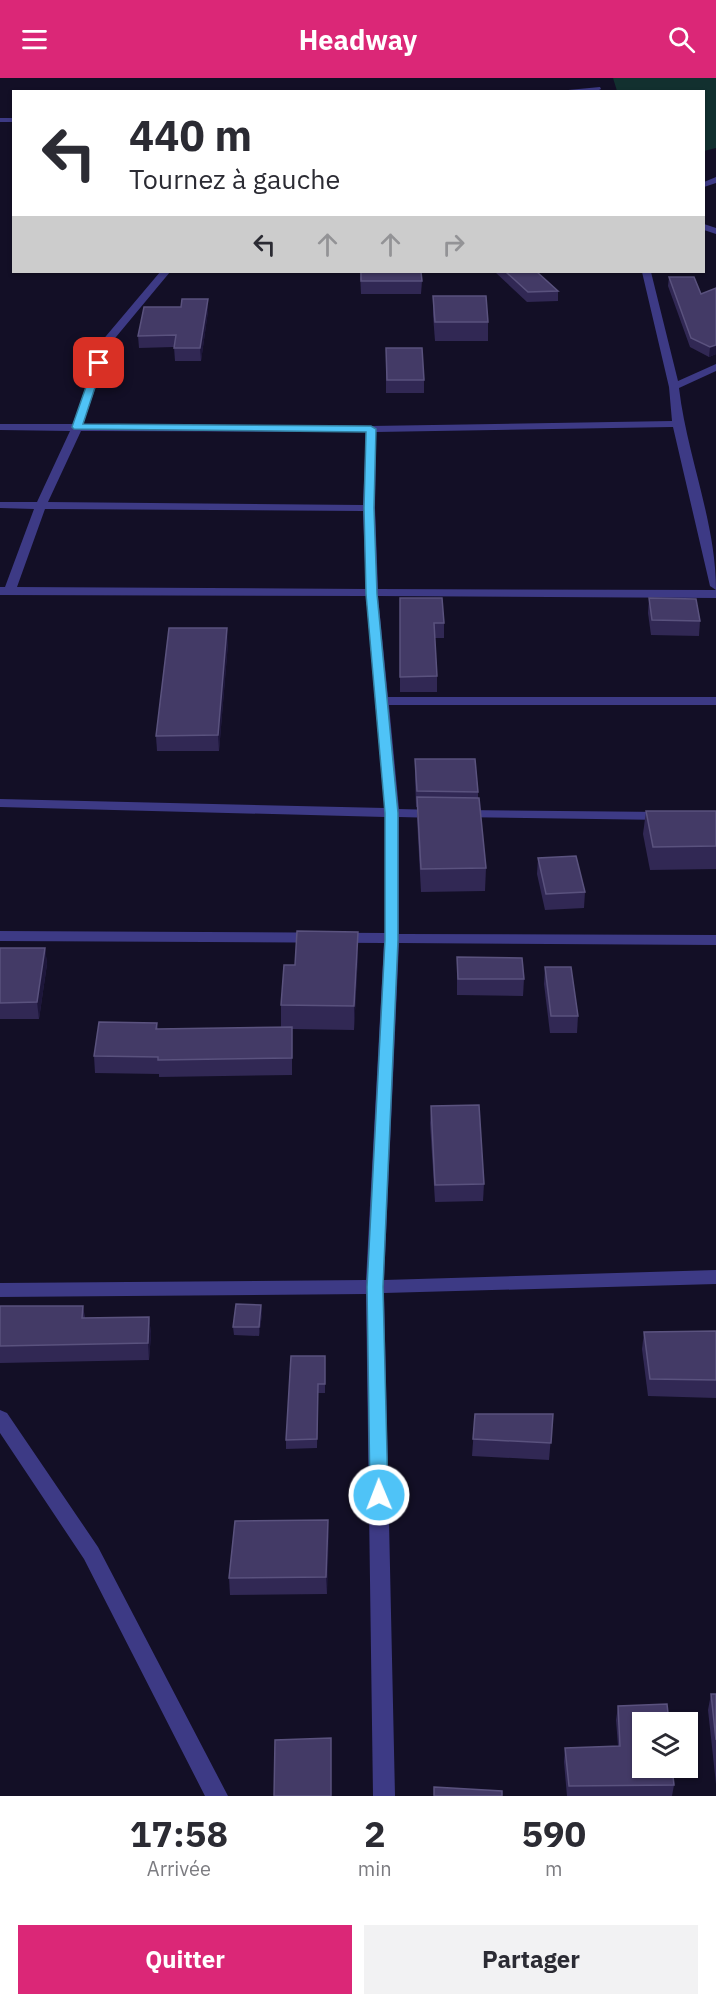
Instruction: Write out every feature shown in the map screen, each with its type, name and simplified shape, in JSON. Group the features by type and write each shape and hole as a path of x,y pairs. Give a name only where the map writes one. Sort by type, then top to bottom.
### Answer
{"street":[{"path":"594,78 597,90"},
{"path":"164,273 106,342 77,427 5,591 716,594"},
{"path":"646,273 674,387 678,424 713,550 716,586"},
{"path":"674,387 716,367"},
{"path":"0,427 371,429 678,424"},
{"path":"371,429 369,508 372,594 392,813 392,940 375,1287 384,1796"},
{"path":"0,505 369,508"},
{"path":"382,701 716,701"},
{"path":"0,803 392,813 681,816"},
{"path":"0,936 392,940 716,940"},
{"path":"0,1290 375,1287 716,1277"},
{"path":"0,1419 91,1553 217,1796"}],"green space":[{"path":"613,78 716,78 716,148 705,151 705,90 617,90"}],"building":[{"path":"361,273 421,273 422,281 361,281"},
{"path":"507,273 538,273 558,291 528,292"},
{"path":"669,277 694,277 701,294 716,288 716,345 710,347 691,338"},
{"path":"433,296 486,296 488,322 435,322"},
{"path":"182,299 208,299 200,348 174,348 176,335 138,336 144,307 181,307"},
{"path":"386,348 422,348 424,380 387,380"},
{"path":"400,598 442,598 444,623 434,623 437,676 400,677"},
{"path":"649,598 696,599 700,621 652,620"},
{"path":"169,628 227,628 218,735 156,736"},
{"path":"415,759 475,759 478,792 417,791"},
{"path":"417,797 479,798 486,868 421,869"},
{"path":"646,811 716,811 716,846 653,847"},
{"path":"576,856 585,892 546,894 538,858"},
{"path":"297,931 358,932 354,1006 281,1005 284,965 295,965"},
{"path":"0,948 45,948 37,1002 0,1003"},
{"path":"457,957 522,958 524,979 458,979"},
{"path":"545,967 571,967 578,1016 551,1016"},
{"path":"99,1022 157,1023 156,1029 292,1027 292,1058 158,1060 158,1057 94,1056"},
{"path":"479,1105 484,1184 435,1185 431,1106"},
{"path":"236,1304 261,1305 259,1327 233,1327"},
{"path":"0,1306 83,1306 82,1318 149,1317 148,1343 0,1346"},
{"path":"716,1331 716,1380 650,1379 644,1332"},
{"path":"291,1356 325,1356 325,1384 318,1384 317,1439 286,1440"},
{"path":"475,1414 553,1414 551,1443 473,1439"},
{"path":"328,1520 326,1577 229,1578 235,1521"},
{"path":"711,1694 716,1694 716,1740"},
{"path":"667,1704 668,1712 632,1712 632,1778 673,1778 674,1785 569,1786 565,1748 620,1746 618,1706"},
{"path":"331,1738 331,1796 274,1796 275,1740"},
{"path":"434,1787 502,1791 502,1796 434,1796"}],"route":[{"path":"99,363 77,427 371,429 369,508 372,594 392,813 392,940 375,1287 379,1495"}]}
